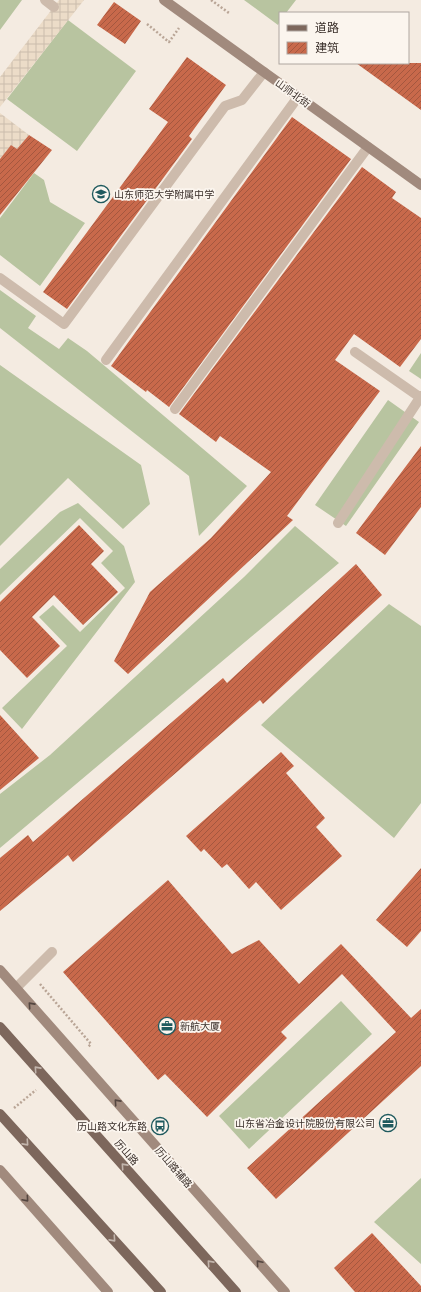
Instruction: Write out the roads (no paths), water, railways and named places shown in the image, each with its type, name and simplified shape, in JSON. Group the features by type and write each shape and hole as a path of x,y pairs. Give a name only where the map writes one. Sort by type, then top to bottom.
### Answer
{"main road":[{"name":"历山路","path":"0,1028 236,1292"},
{"path":"0,1114 161,1292"}],"street":[{"path":"45,0 54,7"},
{"name":"山师北街","path":"164,0 421,185"},
{"path":"0,278 64,324 225,106 242,100 264,72"},
{"path":"106,360 298,97"},
{"path":"175,409 368,147"},
{"path":"338,523 421,397 355,352"},
{"path":"16,988 52,952"},
{"name":"历山路辅路","path":"0,970 285,1292"},
{"path":"0,1170 108,1292"}],"place":[{"name":"山东师范大学附属中学","path":"101,194"},
{"name":"新航大厦","path":"167,1026"},
{"name":"山东省冶金设计院股份有限公司","path":"388,1123"},
{"name":"历山路文化东路","path":"160,1126"}]}
